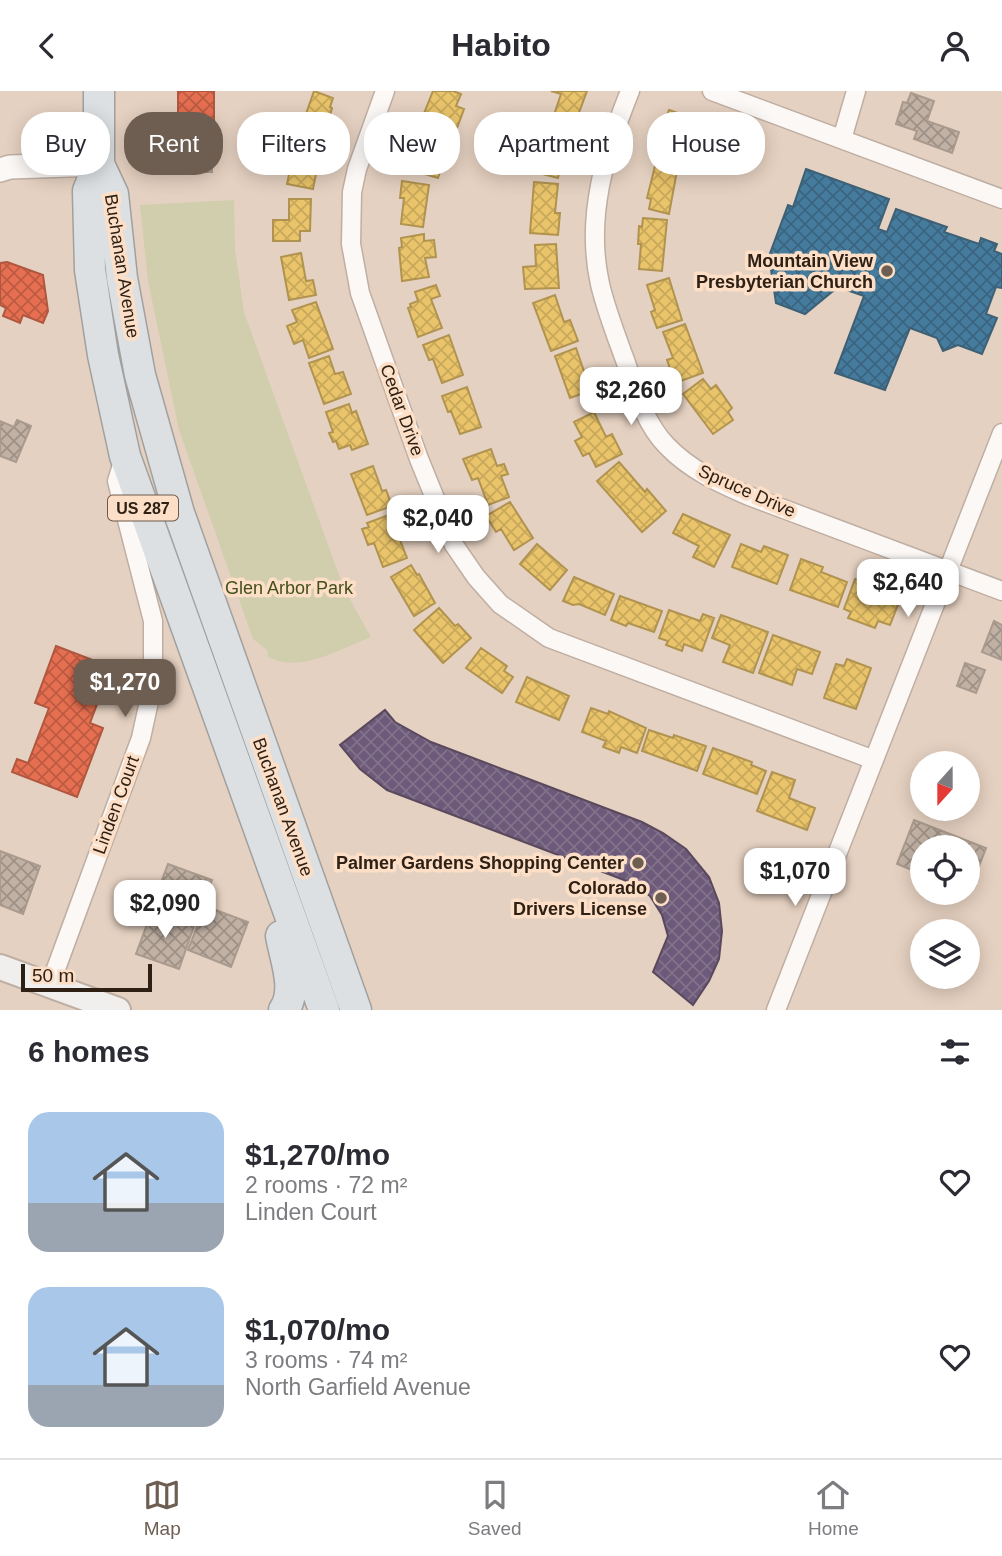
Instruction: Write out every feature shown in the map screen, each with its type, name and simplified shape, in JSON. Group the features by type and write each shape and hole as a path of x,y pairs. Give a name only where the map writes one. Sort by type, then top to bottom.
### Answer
{"highway":[{"name":"US 287","path":"99,91 99,112"},
{"name":"Buchanan Avenue","path":"94,175 88,191 90,270 103,355 125,456 324,1010"},
{"name":"Buchanan Avenue","path":"104,175 113,194 122,278 140,375 167,474 356,1010"},
{"path":"264,839 291,991 290,1002 285,1010"},
{"path":"342,967 372,999 378,1010"}],"main road":[{"path":"0,967 118,1010"}],"street":[{"name":"Cedar Drive","path":"385,91 357,169 352,192 350,213 353,256 360,293 419,459 454,545 476,577 500,604 526,624 558,642 874,760"},
{"name":"Spruce Drive","path":"630,91 609,148 595,214 594,237 605,300 633,384 655,431 680,459 713,480 1002,591"},
{"path":"712,91 1002,199"},
{"path":"842,139 856,91"},
{"path":"0,170 21,167"},
{"path":"776,1010 1002,433"},
{"name":"Linden Court","path":"50,985 141,738 153,683 153,621 117,481 125,456"}],"green space":[{"name":"Glen Arbor Park","path":"234,200 235,249 244,312 344,589 371,637 320,658 293,663 268,657 267,650 253,639 179,430 148,281 140,205"}],"building: Homes":[{"path":"314,91 333,98 331,112 307,112"},
{"path":"433,91 453,91 461,94 456,106 464,109 460,120 460,112 425,112"},
{"path":"551,91 587,91 579,112 555,112 561,94"},
{"path":"289,175 316,175 313,189 287,184"},
{"path":"653,175 676,175 669,214 649,209 651,199 647,198"},
{"path":"402,181 429,185 423,227 401,224 404,198 400,198"},
{"path":"534,182 558,184 555,213 560,213 558,235 530,233"},
{"path":"289,199 311,199 310,231 300,231 300,241 273,241 273,220 289,220"},
{"path":"643,218 667,220 662,271 639,269 639,226 642,227"},
{"path":"424,234 424,241 434,240 436,257 425,258 429,277 402,281 399,248 402,247 401,238"},
{"path":"556,244 559,288 525,289 523,267 536,266 535,245"},
{"path":"301,253 306,281 313,280 316,295 289,300 281,257"},
{"path":"669,278 682,320 657,328 651,312 655,310 647,285"},
{"path":"436,285 440,296 431,299 442,328 418,337 408,308 411,307 410,304 418,301 415,292"},
{"path":"555,295 564,322 570,320 578,341 551,351 533,303"},
{"path":"316,302 333,349 309,358 303,340 294,344 287,326 297,322 292,310"},
{"path":"685,324 703,373 675,383 667,360 673,358 663,332"},
{"path":"449,335 463,375 442,383 433,359 429,360 423,345"},
{"path":"576,348 585,374 590,372 596,389 570,398 555,356"},
{"path":"329,356 335,374 343,372 351,394 324,404 309,363"},
{"path":"703,379 711,389 716,385 732,408 728,412 733,420 713,434 683,394"},
{"path":"467,387 481,427 460,434 442,396"},
{"path":"349,404 352,413 356,411 368,444 352,450 350,445 339,449 329,433 333,432 326,412"},
{"path":"594,412 606,437 612,434 622,454 596,467 589,453 583,456 575,441 582,437 574,422"},
{"path":"491,449 497,466 504,464 508,474 501,476 509,497 488,505 478,478 472,480 463,459"},
{"path":"619,462 666,511 642,532 597,481"},
{"path":"373,466 382,491 386,490 392,506 367,515 351,474"},
{"path":"510,502 533,538 514,550 501,529 496,532 486,516"},
{"path":"394,513 399,526 395,527 407,558 383,567 374,543 368,545 362,529 369,527 367,523"},
{"path":"683,514 730,535 714,567 693,557 699,546 673,533"},
{"path":"537,544 567,570 550,590 520,564"},
{"path":"741,544 761,552 764,546 788,555 777,584 732,567"},
{"path":"801,559 823,567 821,572 847,582 838,607 790,590"},
{"path":"411,565 435,603 414,616 391,577"},
{"path":"574,577 614,594 605,615 579,604 563,601"},
{"path":"855,579 874,586 871,592 884,597 887,591 901,597 890,625 878,621 875,628 848,618 851,612 844,609"},
{"path":"620,596 662,611 654,632 611,620"},
{"path":"439,608 455,626 458,624 471,638 443,663 414,630"},
{"path":"669,610 700,621 703,614 714,618 702,651 684,644 682,651 666,645 668,641 659,638"},
{"path":"721,615 768,632 753,673 723,662 730,645 712,638"},
{"path":"773,635 820,652 812,674 797,669 792,685 759,673"},
{"path":"481,648 507,666 504,671 513,677 502,693 466,668"},
{"path":"847,659 871,668 856,709 824,698 836,664 844,666"},
{"path":"527,677 569,696 559,720 516,702"},
{"path":"591,708 608,714 609,711 646,728 637,753 621,747 619,753 603,747 606,741 582,732"},
{"path":"649,730 706,746 697,771 642,751"},
{"path":"713,748 752,762 751,765 766,771 757,794 703,774"},
{"path":"772,772 795,780 789,798 815,808 807,830 757,811"}],"building: Shops":[{"path":"178,91 214,91 214,112 178,112"},
{"path":"7,262 43,275 48,311 43,323 23,315 20,323 3,316 6,308 0,305 0,263"},
{"path":"56,646 111,667 90,723 103,728 77,797 12,772 17,759 28,763 49,708 35,703"}],"building: Offices":[{"name":"Palmer Gardens Shopping Center","path":"385,710 395,722 431,742 642,822 686,849 709,877 719,903 722,931 719,959 709,981 693,1005 653,972 668,936 662,915 650,896 632,883 387,790 360,769 340,745"}],"building: Public":[{"name":"Mountain View Presbyterian Church","path":"806,169 889,199 878,229 887,232 896,209 947,227 944,232 979,244 981,238 997,244 994,251 1002,254 1002,288 996,287 986,314 997,318 982,354 958,345 943,351 937,338 910,328 885,390 835,373 864,296 838,287 805,314 776,303 769,256 788,205 793,207"}],"building: Other":[{"path":"911,93 934,101 927,121 959,132 952,153 914,139 917,131 896,124 903,102 907,103"},
{"path":"17,420 31,426 16,462 0,456 0,421 14,427"},
{"path":"994,621 1002,625 1002,660 982,652"},
{"path":"965,663 985,670 976,693 957,686"},
{"path":"914,821 953,835 910,835 910,869 897,864"},
{"path":"980,846 986,848 980,864"},
{"path":"0,851 40,866 23,914 0,905"},
{"path":"168,864 212,880 195,923 152,906"},
{"path":"205,906 248,922 231,967 188,950"},
{"path":"152,911 194,926 179,969 136,954"}],"place":[{"name":"Mountain View Presbyterian Church","path":"887,271"},
{"name":"Palmer Gardens Shopping Center","path":"638,863"},
{"name":"Colorado Drivers License","path":"661,898"}]}
